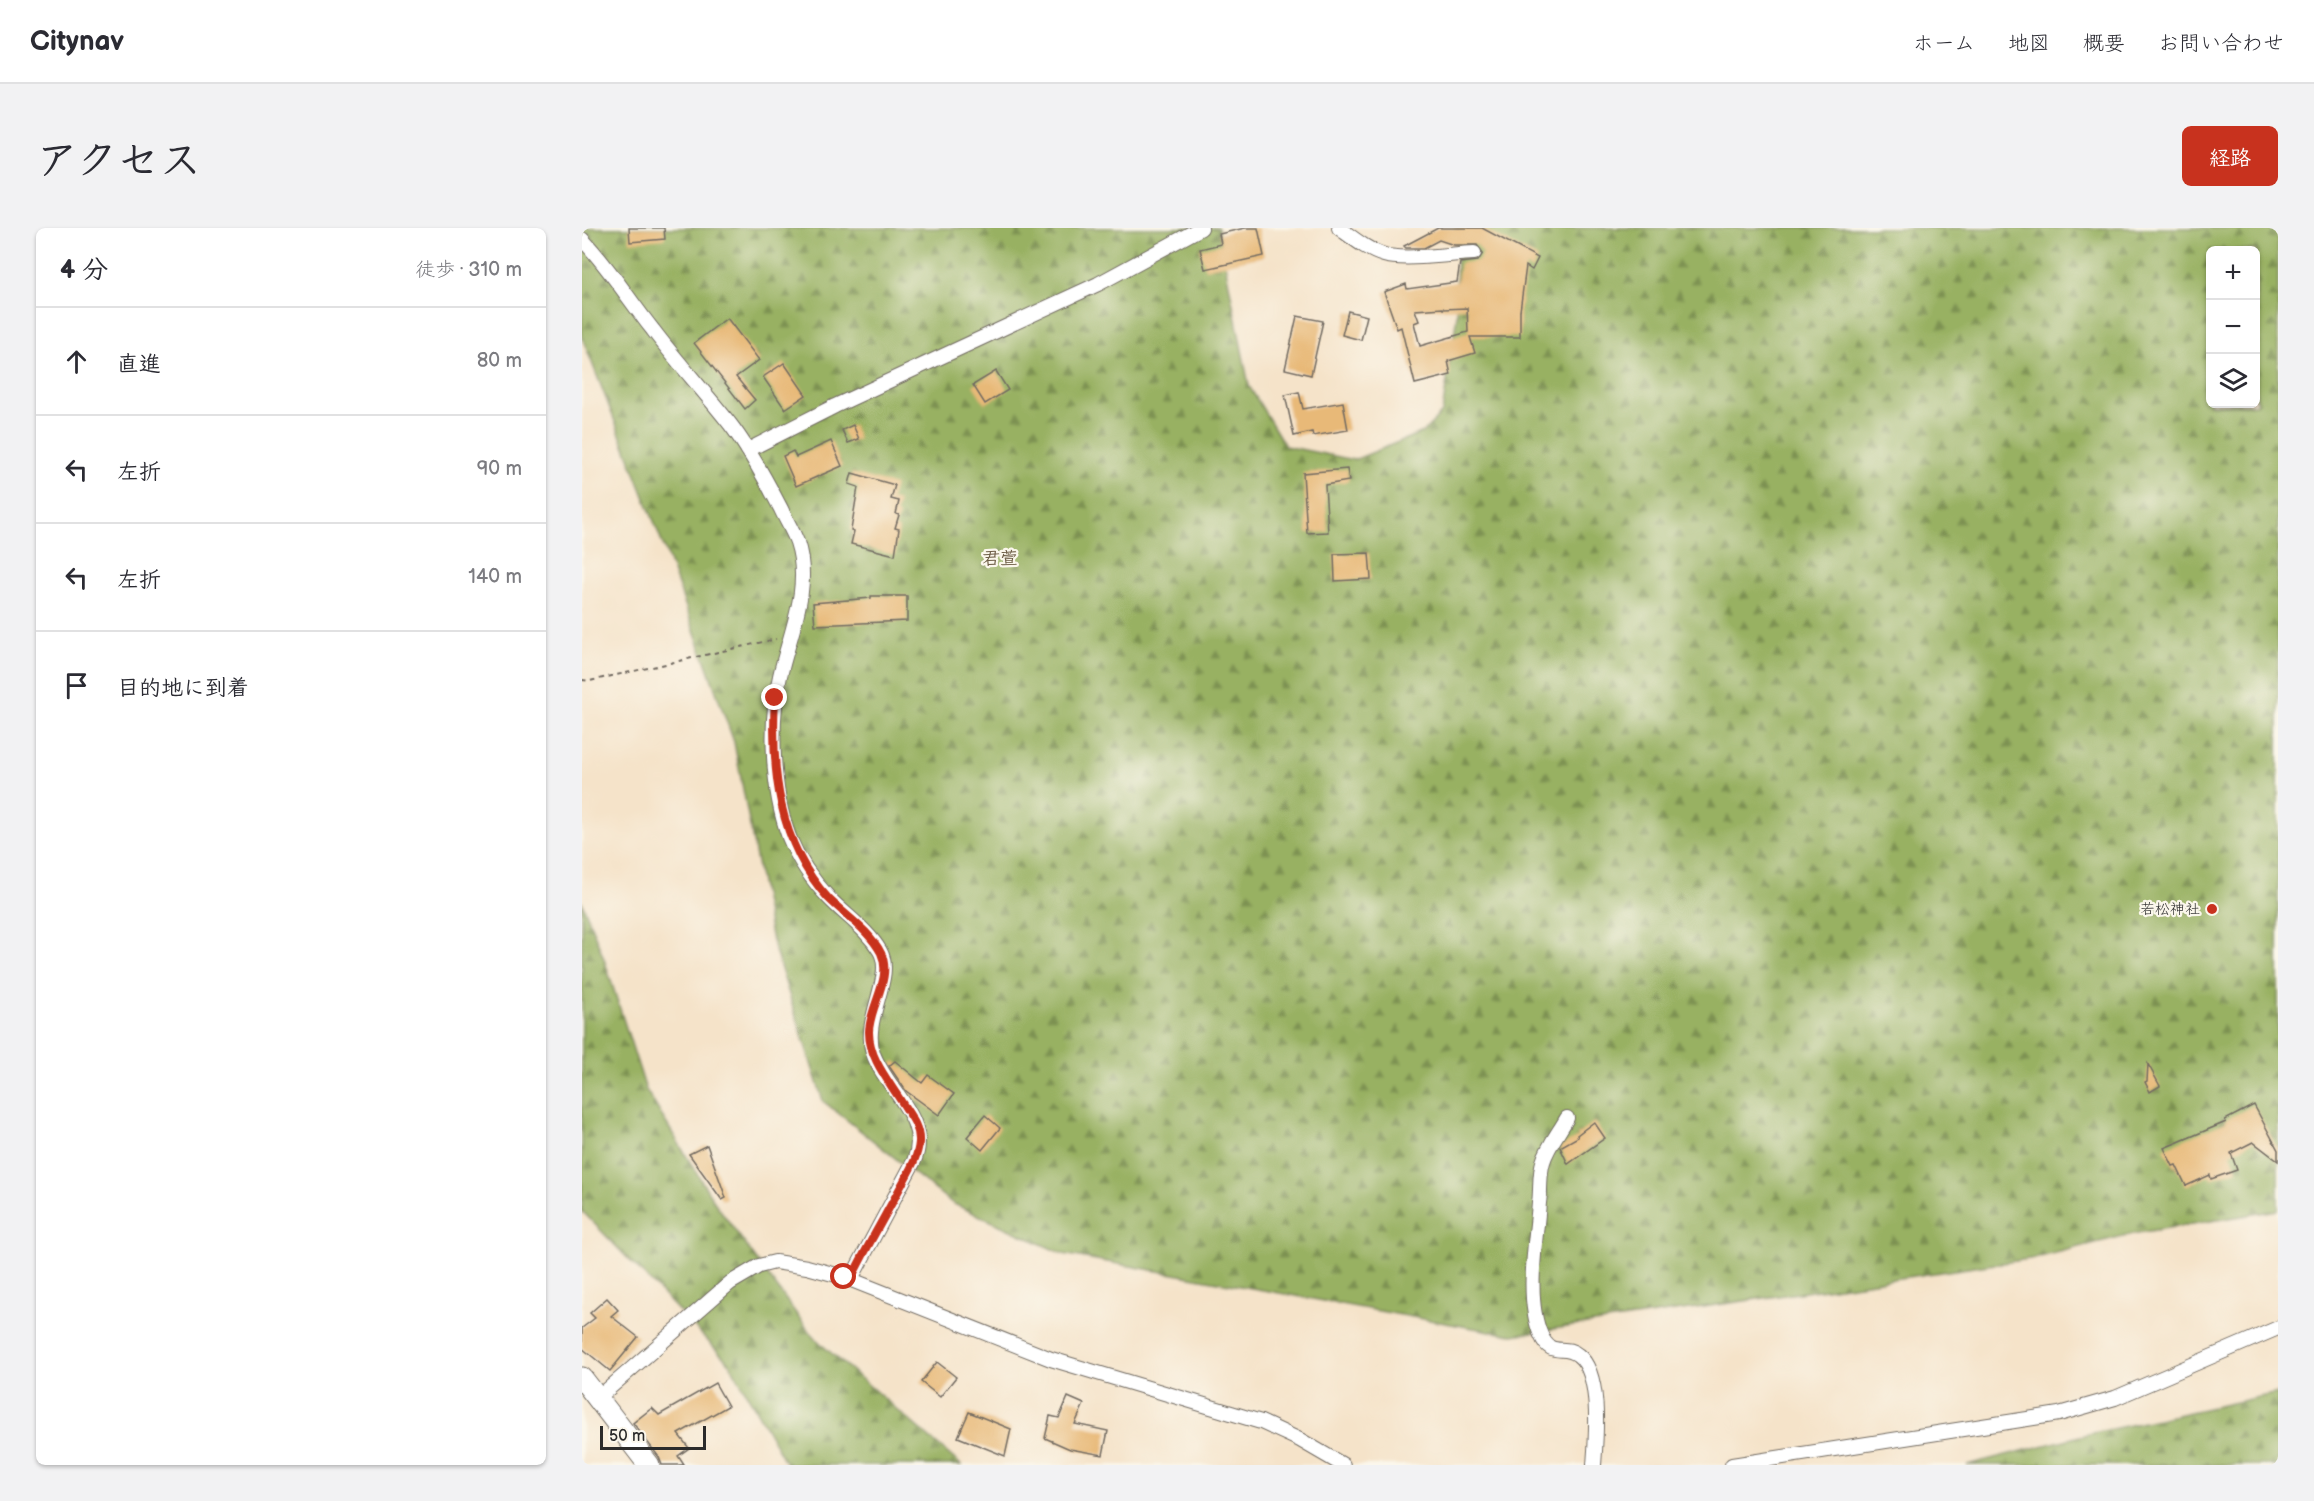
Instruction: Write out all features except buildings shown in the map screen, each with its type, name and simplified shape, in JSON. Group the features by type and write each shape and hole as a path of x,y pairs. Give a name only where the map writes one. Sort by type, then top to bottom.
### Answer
{"main road":[{"path":"582,1378 649,1465"}],"street":[{"path":"748,450 835,406 1098,284 1201,228"},
{"path":"1339,228 1371,250 1385,255 1404,258 1474,253"},
{"path":"582,239 619,282 653,330 731,425 769,486 797,542 801,565 800,603 779,678 774,721 776,771 784,820 795,850 814,880 828,898 865,931 884,960 884,974 869,1031 870,1042 878,1065 915,1123 919,1140 914,1161 851,1279"},
{"path":"1568,1118 1543,1161 1534,1268 1534,1309 1536,1321 1547,1346 1553,1350 1578,1354 1591,1379 1596,1431 1594,1465"},
{"path":"598,1398 730,1283 759,1266 775,1262 788,1263 851,1279 1051,1359 1261,1422 1300,1440 1343,1465"},
{"path":"1732,1465 2059,1414 2115,1398 2278,1328"}],"path":[{"path":"582,680 590,681 791,636"}],"green space":[{"path":"582,228 1218,228 1249,386 1285,446 1354,460 1423,432 1442,413 1457,315 1456,228 2278,228 2278,1210 2131,1234 2036,1258 1512,1335 1063,1254 952,1203 823,1101 772,941 734,742 669,560 582,337"},
{"path":"582,902 604,959 646,1090 715,1203 814,1338 961,1465 787,1465 730,1364 582,1211"},
{"path":"2278,1393 2278,1465 1967,1465 2084,1435"}],"place":[{"name":"若松神社","path":"2212,909"}],"district":[{"name":"君萱","path":"1000,558"}],"route":[{"path":"775,698 776,771 789,837 814,880 828,898 865,931 884,960 884,974 869,1031 870,1042 878,1065 918,1131 918,1152 914,1161 851,1279 844,1277"}]}
